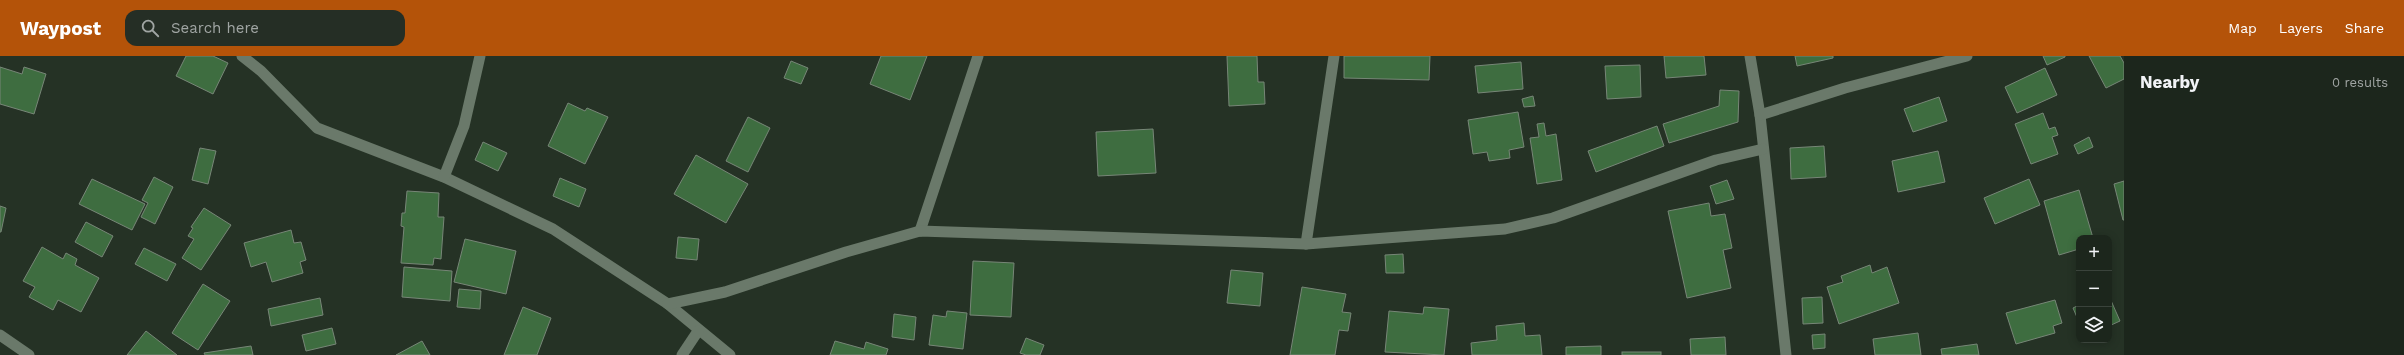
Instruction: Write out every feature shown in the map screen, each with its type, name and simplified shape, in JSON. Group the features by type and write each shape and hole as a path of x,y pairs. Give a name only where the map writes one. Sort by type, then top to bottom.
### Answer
{"street":[{"path":"242,56 261,71 317,128 444,178 553,229 668,304 730,355"},
{"path":"444,178 464,126 480,56"},
{"path":"920,231 978,56"},
{"path":"1306,244 1334,56"},
{"path":"1750,56 1760,115 1786,355"},
{"path":"1760,115 1845,88 1967,56"},
{"path":"668,304 725,292 846,252 920,231 1306,244 1505,229 1553,218 1716,160 1763,149"},
{"path":"682,355 698,330"},
{"path":"0,336 29,355"}],"building":[{"path":"186,56 213,56 228,63 213,94 176,76"},
{"path":"881,56 927,56 910,100 870,84"},
{"path":"1227,56 1257,56 1258,82 1264,82 1265,104 1229,106"},
{"path":"1344,56 1430,56 1429,80 1344,78"},
{"path":"1664,56 1704,56 1706,75 1666,78"},
{"path":"1795,56 1833,56 1833,58 1797,66"},
{"path":"2043,56 2065,56 2065,57 2047,65"},
{"path":"2089,56 2120,56 2124,63 2124,79 2106,88"},
{"path":"791,61 808,68 801,84 784,78"},
{"path":"1521,62 1523,89 1478,93 1475,66"},
{"path":"1640,65 1641,97 1607,99 1605,66"},
{"path":"0,67 22,74 24,67 46,74 34,114 0,104"},
{"path":"2045,68 2057,95 2017,113 2005,87"},
{"path":"1720,90 1739,91 1738,122 1669,143 1663,124 1719,106"},
{"path":"1533,96 1535,106 1524,107 1522,99"},
{"path":"1939,97 1947,121 1913,132 1904,109"},
{"path":"568,103 585,111 587,108 608,117 585,164 548,146"},
{"path":"1518,112 1524,147 1509,150 1510,158 1489,161 1487,152 1473,154 1468,120"},
{"path":"2043,113 2049,129 2055,127 2058,135 2052,137 2058,154 2031,164 2015,124"},
{"path":"748,117 770,128 748,172 726,161"},
{"path":"1544,123 1546,136 1556,134 1562,180 1537,184 1530,138 1539,137 1537,124"},
{"path":"1657,126 1664,146 1596,172 1588,151"},
{"path":"1153,129 1156,173 1098,176 1096,132"},
{"path":"2089,137 2093,147 2078,154 2074,145"},
{"path":"483,142 507,153 498,171 475,160"},
{"path":"1824,146 1826,177 1791,179 1790,148"},
{"path":"200,148 216,151 208,184 192,180"},
{"path":"1938,151 1945,182 1898,192 1892,161"},
{"path":"696,155 748,184 726,223 674,194"},
{"path":"154,177 173,187 155,224 141,217 148,203 142,200"},
{"path":"560,178 586,189 579,207 553,196"},
{"path":"92,179 145,204 132,230 79,204"},
{"path":"2029,179 2040,205 1995,224 1984,198"},
{"path":"1727,180 1734,199 1716,204 1710,186"},
{"path":"2124,181 2124,220 2123,220 2114,184"},
{"path":"2079,190 2092,235 2076,235 2076,250 2059,255 2044,201"},
{"path":"407,191 439,193 438,217 444,217 441,259 434,258 433,265 401,263 404,227 401,226 402,213 405,213"},
{"path":"1709,203 1711,216 1725,214 1732,248 1723,250 1731,288 1687,298 1668,211"},
{"path":"0,206 6,208 1,232 0,232"},
{"path":"204,208 231,225 201,270 182,258 194,239 188,236 193,228 191,227"},
{"path":"86,222 113,236 102,257 75,242"},
{"path":"291,230 294,243 301,242 306,260 300,262 303,273 272,282 266,262 251,267 244,243"},
{"path":"678,237 699,239 697,260 676,258"},
{"path":"465,239 516,251 506,294 454,282"},
{"path":"42,247 63,259 66,253 77,259 75,265 99,278 81,312 58,300 53,310 29,297 35,287 23,281"},
{"path":"144,248 176,264 167,281 135,264"},
{"path":"1403,254 1404,273 1386,273 1385,255"},
{"path":"973,261 1014,263 1011,317 970,315"},
{"path":"1870,265 1872,273 1887,267 1899,303 1839,324 1827,287 1843,282 1841,276"},
{"path":"404,267 452,271 450,301 402,297"},
{"path":"1231,270 1263,273 1260,306 1227,303"},
{"path":"203,284 230,301 198,350 172,333"},
{"path":"1302,287 1346,294 1342,312 1351,313 1348,331 1339,330 1335,355 1290,355"},
{"path":"459,289 481,291 480,309 457,307"},
{"path":"1822,297 1823,323 1803,324 1802,298"},
{"path":"320,298 323,315 271,326 268,309"},
{"path":"2055,300 2062,323 2053,326 2055,333 2016,344 2006,313"},
{"path":"2112,303 2120,321 2112,325"},
{"path":"2076,306 2076,315 2073,308"},
{"path":"523,307 551,318 537,355 504,355"},
{"path":"1424,307 1449,309 1444,355 1385,352 1389,311 1423,314"},
{"path":"947,311 967,313 963,349 929,345 933,315 946,317"},
{"path":"894,314 916,317 914,340 892,337"},
{"path":"1524,323 1525,336 1540,335 1542,355 1472,355 1471,343 1497,340 1496,326"},
{"path":"332,328 336,344 306,351 302,335"},
{"path":"146,331 177,355 127,355"},
{"path":"1918,333 1921,355 1875,355 1873,339"},
{"path":"1825,334 1825,348 1813,349 1812,335"},
{"path":"1725,337 1726,355 1691,355 1690,339"},
{"path":"1026,338 1044,345 1040,355 1026,355 1020,353"},
{"path":"422,341 430,355 396,355"},
{"path":"835,341 864,349 866,342 888,349 886,355 830,355"},
{"path":"1977,344 1979,355 1942,355 1941,349"},
{"path":"251,346 253,355 205,355 204,353"},
{"path":"1601,346 1601,355 1566,355 1566,347"},
{"path":"1622,352 1661,352 1661,355 1622,355"}]}
